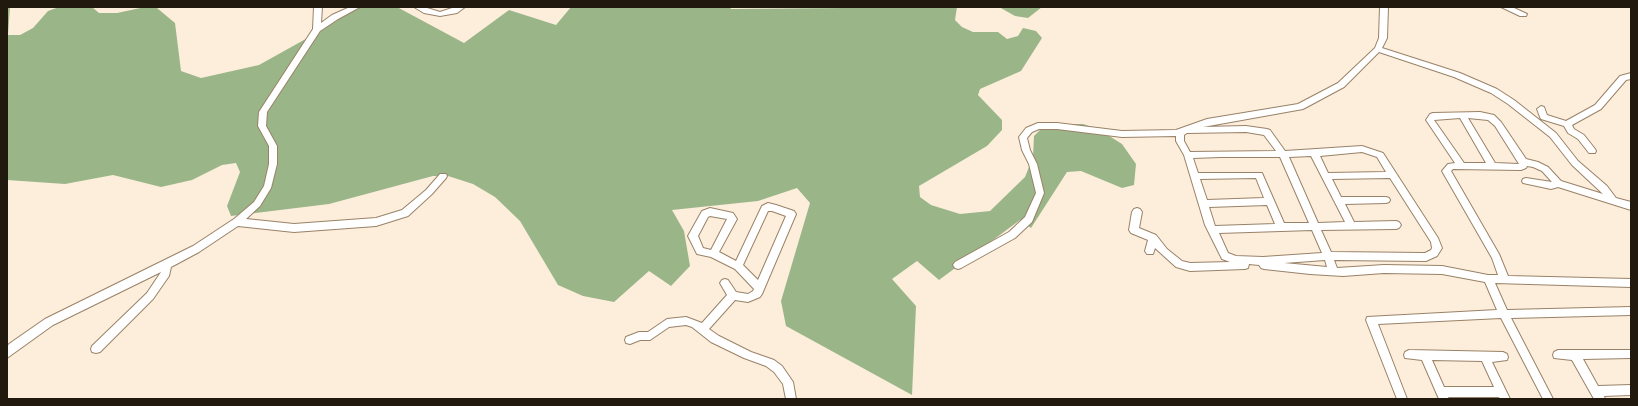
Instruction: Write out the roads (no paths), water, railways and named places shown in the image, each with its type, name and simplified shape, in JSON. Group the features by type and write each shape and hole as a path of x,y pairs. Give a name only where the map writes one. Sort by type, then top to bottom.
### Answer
{"street":[{"path":"317,29 318,7"},
{"path":"7,354 13,347 49,322 90,300 166,265 196,249 237,222 257,204 268,186 273,164 273,146 262,126 263,112 317,29 334,17 356,7"},
{"path":"418,7 440,14 461,7"},
{"path":"958,265 1012,235 1029,219 1040,193 1034,164 1026,150 1023,137 1029,130 1038,126 1057,126 1122,134 1176,133 1207,122 1300,107 1341,85 1378,49 1383,38 1384,7"},
{"path":"1506,7 1523,14"},
{"path":"1378,49 1458,75 1494,91 1511,102 1553,135 1575,162 1604,188 1613,200"},
{"path":"1567,124 1598,107 1622,78 1631,76"},
{"path":"1541,108 1544,117 1567,124 1571,131 1581,137 1592,152"},
{"path":"1462,115 1493,167"},
{"path":"1462,166 1430,120 1433,116 1480,115 1491,117 1498,124 1523,162 1535,164 1545,169 1558,183 1631,206"},
{"path":"1188,155 1283,154 1314,153 1362,149 1380,155 1435,240 1437,248 1434,253 1426,257 1328,256 1263,261 1236,260 1225,256 1212,230 1188,155 1180,141 1180,134 1184,130 1259,130 1267,132 1283,154 1328,256 1333,270"},
{"path":"1314,153 1351,226"},
{"path":"1504,278 1496,257 1446,171 1451,166 1521,167 1523,166 1523,162"},
{"path":"1194,176 1259,175 1281,227"},
{"path":"1326,176 1393,175"},
{"path":"237,222 294,228 376,222 405,213 430,192 443,176"},
{"path":"1526,181 1551,186 1558,183"},
{"path":"1339,201 1386,200"},
{"path":"1204,204 1270,201"},
{"path":"725,283 733,295 751,297 757,294 791,214 773,207 765,208 738,266"},
{"path":"713,254 732,219 730,216 710,212 704,214 694,232 693,236 700,251 713,254 738,266 759,288"},
{"path":"1137,212 1134,230 1153,238 1164,252 1179,264 1190,267 1262,264 1310,270 1333,270 1343,272 1384,269 1442,270 1488,279 1504,278 1631,283"},
{"path":"1212,230 1315,226 1396,225"},
{"path":"1150,251 1153,238"},
{"path":"96,349 150,296 166,273 166,265"},
{"path":"1488,279 1504,314 1548,399"},
{"path":"703,329 733,295"},
{"path":"1402,399 1370,320 1504,314 1631,311"},
{"path":"630,340 639,336 650,336 667,323 686,321 703,329 715,339 748,355 770,363 778,369 788,382 791,399"},
{"path":"1558,355 1631,354"},
{"path":"1409,355 1503,357"},
{"path":"1428,355 1427,360 1442,396 1503,395 1485,357"},
{"path":"1575,355 1598,395 1631,390"}]}
